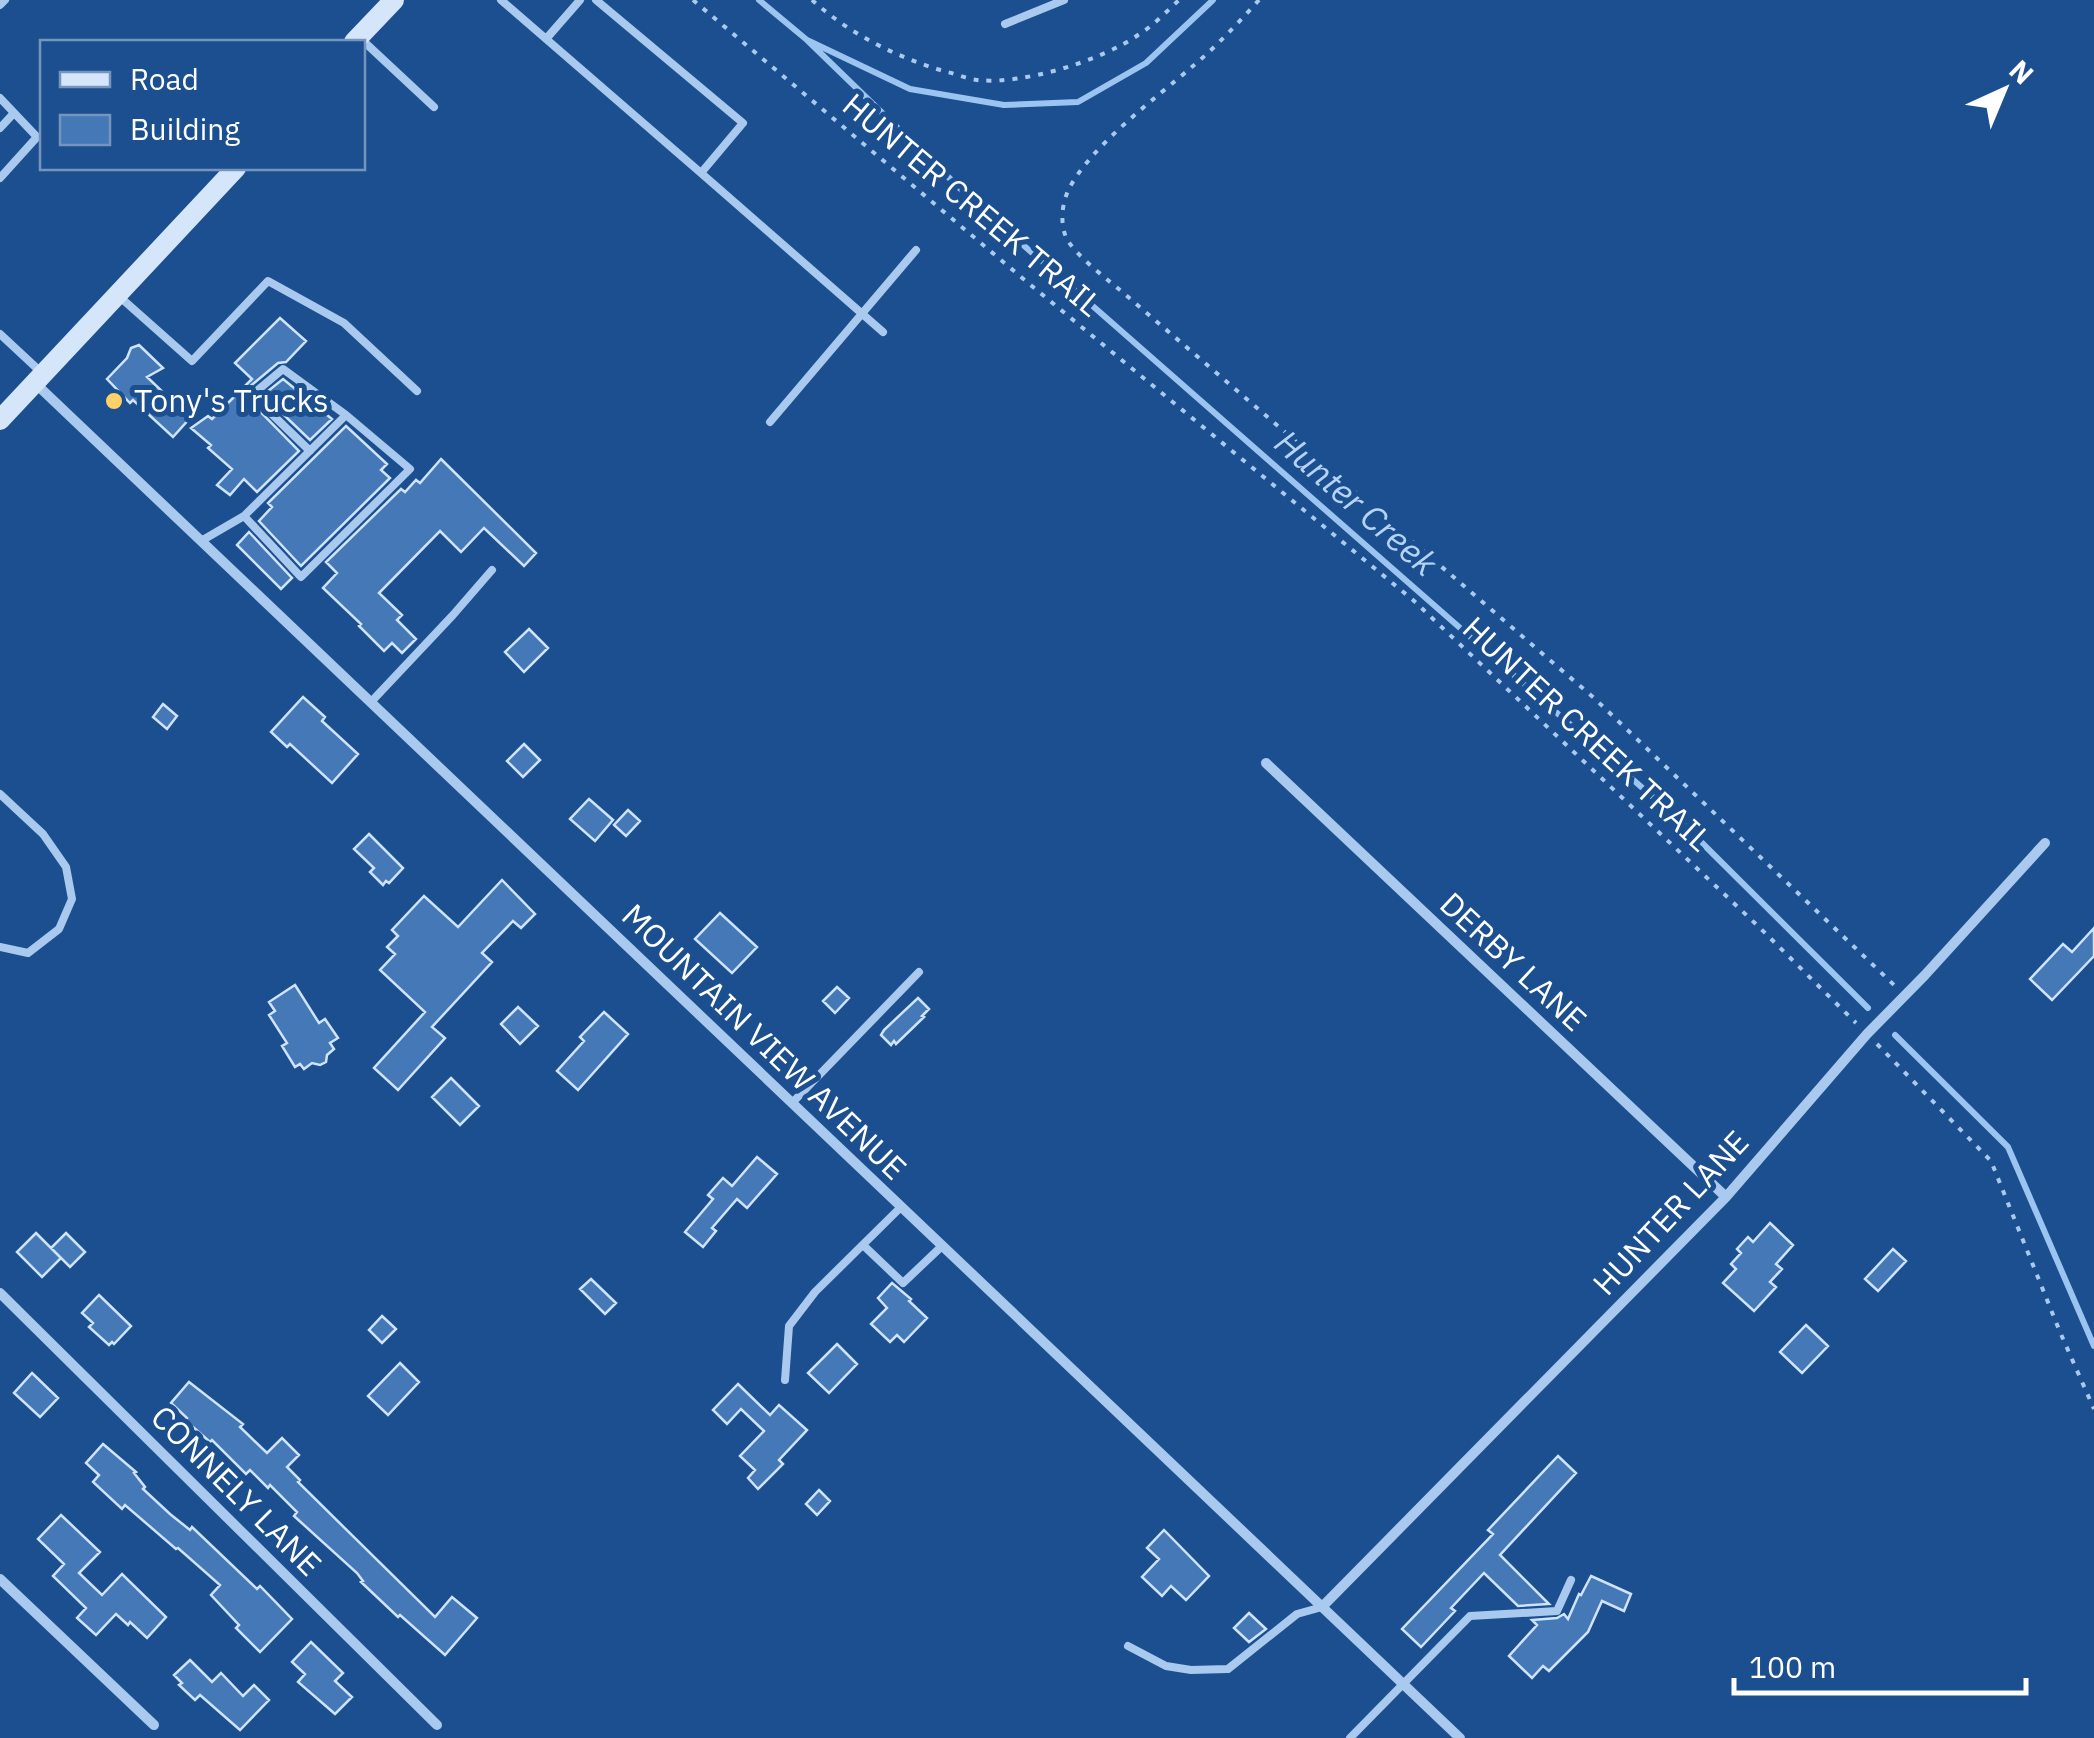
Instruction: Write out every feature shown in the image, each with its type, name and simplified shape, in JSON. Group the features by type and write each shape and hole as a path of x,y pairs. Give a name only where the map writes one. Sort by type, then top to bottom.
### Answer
{"main road":[{"path":"356,40 394,0"},
{"path":"0,420 234,170"}],"street":[{"name":"MOUNTAIN VIEW AVENUE","path":"39,378 201,540 1460,1738"},
{"name":"DERBY LANE","path":"1266,763 1726,1196"},
{"name":"HUNTER LANE","path":"1322,1607 1726,1196 1867,1034 2045,844"},
{"name":"CONNELY LANE","path":"0,1293 436,1725"},
{"path":"0,1580 154,1724"}],"lane":[{"path":"501,0 883,332"},
{"path":"546,39 580,0"},
{"path":"596,0 743,122 701,173"},
{"path":"1006,24 1064,0"},
{"path":"365,48 434,107"},
{"path":"0,98 37,137 0,178"},
{"path":"0,128 14,114"},
{"path":"770,422 916,250"},
{"path":"117,294 192,360 268,281 344,323 417,391"},
{"path":"0,334 39,378"},
{"path":"244,516 302,577 410,469 346,415 283,370 252,395 310,451"},
{"path":"201,540 244,516 346,415"},
{"path":"371,702 492,570"},
{"path":"0,794 44,834 66,867 72,900 59,929 28,953 0,947"},
{"path":"792,1103 919,972"},
{"path":"785,1380 790,1326 815,1292 901,1207"},
{"path":"863,1245 903,1283 942,1246"},
{"path":"1350,1738 1470,1616 1557,1611 1571,1580"},
{"path":"1128,1646 1166,1666 1228,1669 1297,1614 1322,1607"}],"path":[{"name":"HUNTER CREEK TRAIL","path":"693,0 1413,600 1867,1034 1991,1161 2094,1409"},
{"path":"812,0 874,44 915,62 977,80 1026,78 1072,66 1138,36 1179,0"},
{"path":"1259,0 1198,62 1122,127 1087,163 1067,192 1062,218 1067,239 1089,263 1594,698 1905,996"}],"building":[{"path":"280,318 306,341 286,362 278,363 247,389 245,396 299,451 257,492 244,479 230,495 217,485 232,469 191,428 208,416 212,419 252,379 235,363"},
{"path":"139,345 163,368 147,377 190,418 173,437 107,379 131,348"},
{"path":"283,379 332,419 310,440 263,395"},
{"path":"346,426 387,464 381,470 390,478 301,566 259,521 272,507 268,503"},
{"path":"441,459 536,553 524,566 484,528 461,552 440,531 379,593 402,615 397,620 416,639 402,653 392,643 384,651 323,588 337,573 326,562 401,489 405,492 416,480 420,483"},
{"path":"249,532 292,578 281,589 237,545"},
{"path":"529,629 548,648 524,672 505,652"},
{"path":"303,697 358,754 332,783 271,732"},
{"path":"163,704 177,716 167,729 153,717"},
{"path":"524,744 540,760 523,777 507,761"},
{"path":"589,799 613,820 595,841 570,819"},
{"path":"628,810 640,821 626,836 614,825"},
{"path":"369,834 403,868 389,883 383,885 370,872 374,868 354,849"},
{"path":"502,880 535,914 521,928 513,921 482,953 492,962 432,1027 445,1038 398,1090 374,1068 425,1012 380,970 395,954 387,947 398,936 392,930 424,896 458,927"},
{"path":"720,913 757,947 732,973 695,939"},
{"path":"2094,928 2094,956 2052,1000 2030,979 2063,944 2072,952"},
{"path":"295,985 319,1023 325,1019 338,1038 330,1043 334,1049 326,1062 312,1063 304,1069 300,1064 295,1067 282,1046 287,1043 269,1015 275,1011 269,1002"},
{"path":"837,987 849,998 835,1013 823,1001"},
{"path":"918,998 929,1009 891,1045 881,1035"},
{"path":"518,1007 538,1026 520,1044 501,1024"},
{"path":"604,1012 628,1034 578,1090 557,1071 584,1041 580,1037"},
{"path":"451,1078 479,1106 460,1125 432,1097"},
{"path":"757,1157 777,1174 747,1208 737,1199 712,1228 716,1231 703,1247 685,1232 713,1199 708,1195 723,1178 732,1186"},
{"path":"1770,1223 1793,1245 1776,1264 1782,1269 1770,1282 1776,1287 1754,1311 1723,1283 1736,1269 1731,1264 1741,1253 1737,1249 1748,1237 1753,1242"},
{"path":"36,1233 61,1258 42,1277 17,1252"},
{"path":"66,1233 85,1252 70,1267 51,1248"},
{"path":"1893,1249 1906,1261 1878,1291 1865,1279"},
{"path":"591,1279 616,1303 605,1314 580,1289"},
{"path":"892,1283 927,1318 904,1342 897,1335 890,1342 871,1324 887,1308 878,1298"},
{"path":"99,1295 131,1326 114,1344 109,1345 89,1327 93,1323 82,1313"},
{"path":"382,1316 396,1329 382,1343 369,1330"},
{"path":"1806,1325 1828,1346 1802,1373 1780,1352"},
{"path":"837,1344 857,1364 829,1393 808,1373"},
{"path":"400,1363 419,1382 388,1415 368,1396"},
{"path":"32,1373 58,1398 40,1417 14,1393"},
{"path":"189,1382 243,1424 240,1427 267,1453 282,1438 299,1455 287,1467 298,1482 435,1617 452,1597 477,1618 445,1655 361,1582 357,1573 294,1516 297,1512 270,1485 268,1488 250,1470 246,1474 185,1420 171,1403"},
{"path":"738,1384 770,1415 779,1405 807,1430 779,1460 783,1464 758,1489 748,1478 755,1470 740,1456 764,1431 741,1409 727,1424 713,1410"},
{"path":"103,1444 136,1472 143,1489 170,1514 190,1530 192,1527 292,1619 260,1652 211,1595 220,1585 93,1482 99,1475 86,1463"},
{"path":"1558,1456 1576,1473 1500,1555 1549,1604 1518,1606 1484,1573 1421,1647 1402,1629 1493,1534 1488,1530"},
{"path":"819,1490 830,1501 817,1515 806,1504"},
{"path":"61,1515 100,1552 79,1573 102,1595 122,1574 166,1617 147,1638 116,1614 96,1635 77,1618 86,1608 53,1576 64,1564 38,1539"},
{"path":"1164,1530 1209,1576 1186,1600 1171,1586 1162,1596 1142,1577 1159,1559 1147,1548"},
{"path":"1591,1576 1631,1594 1624,1611 1602,1601 1588,1632 1549,1671 1543,1666 1532,1678 1509,1656 1537,1625 1532,1620 1564,1614 1568,1619"},
{"path":"1249,1613 1266,1629 1249,1642 1234,1628"},
{"path":"311,1642 343,1673 335,1681 352,1697 335,1714 298,1682 305,1674 292,1662"},
{"path":"190,1660 212,1682 221,1673 243,1696 254,1685 269,1700 240,1730 200,1695 195,1700 179,1685 182,1683 174,1675"}],"waterway":[{"path":"759,0 807,40 910,89 1004,105 1078,102 1146,63 1213,0"},
{"name":"Hunter Creek","path":"807,40 973,201 1679,820 1868,1008"},
{"name":"Hunter Creek","path":"1895,1035 2008,1147 2094,1346"}],"place":[{"name":"Tony's Trucks","path":"114,401"}]}
